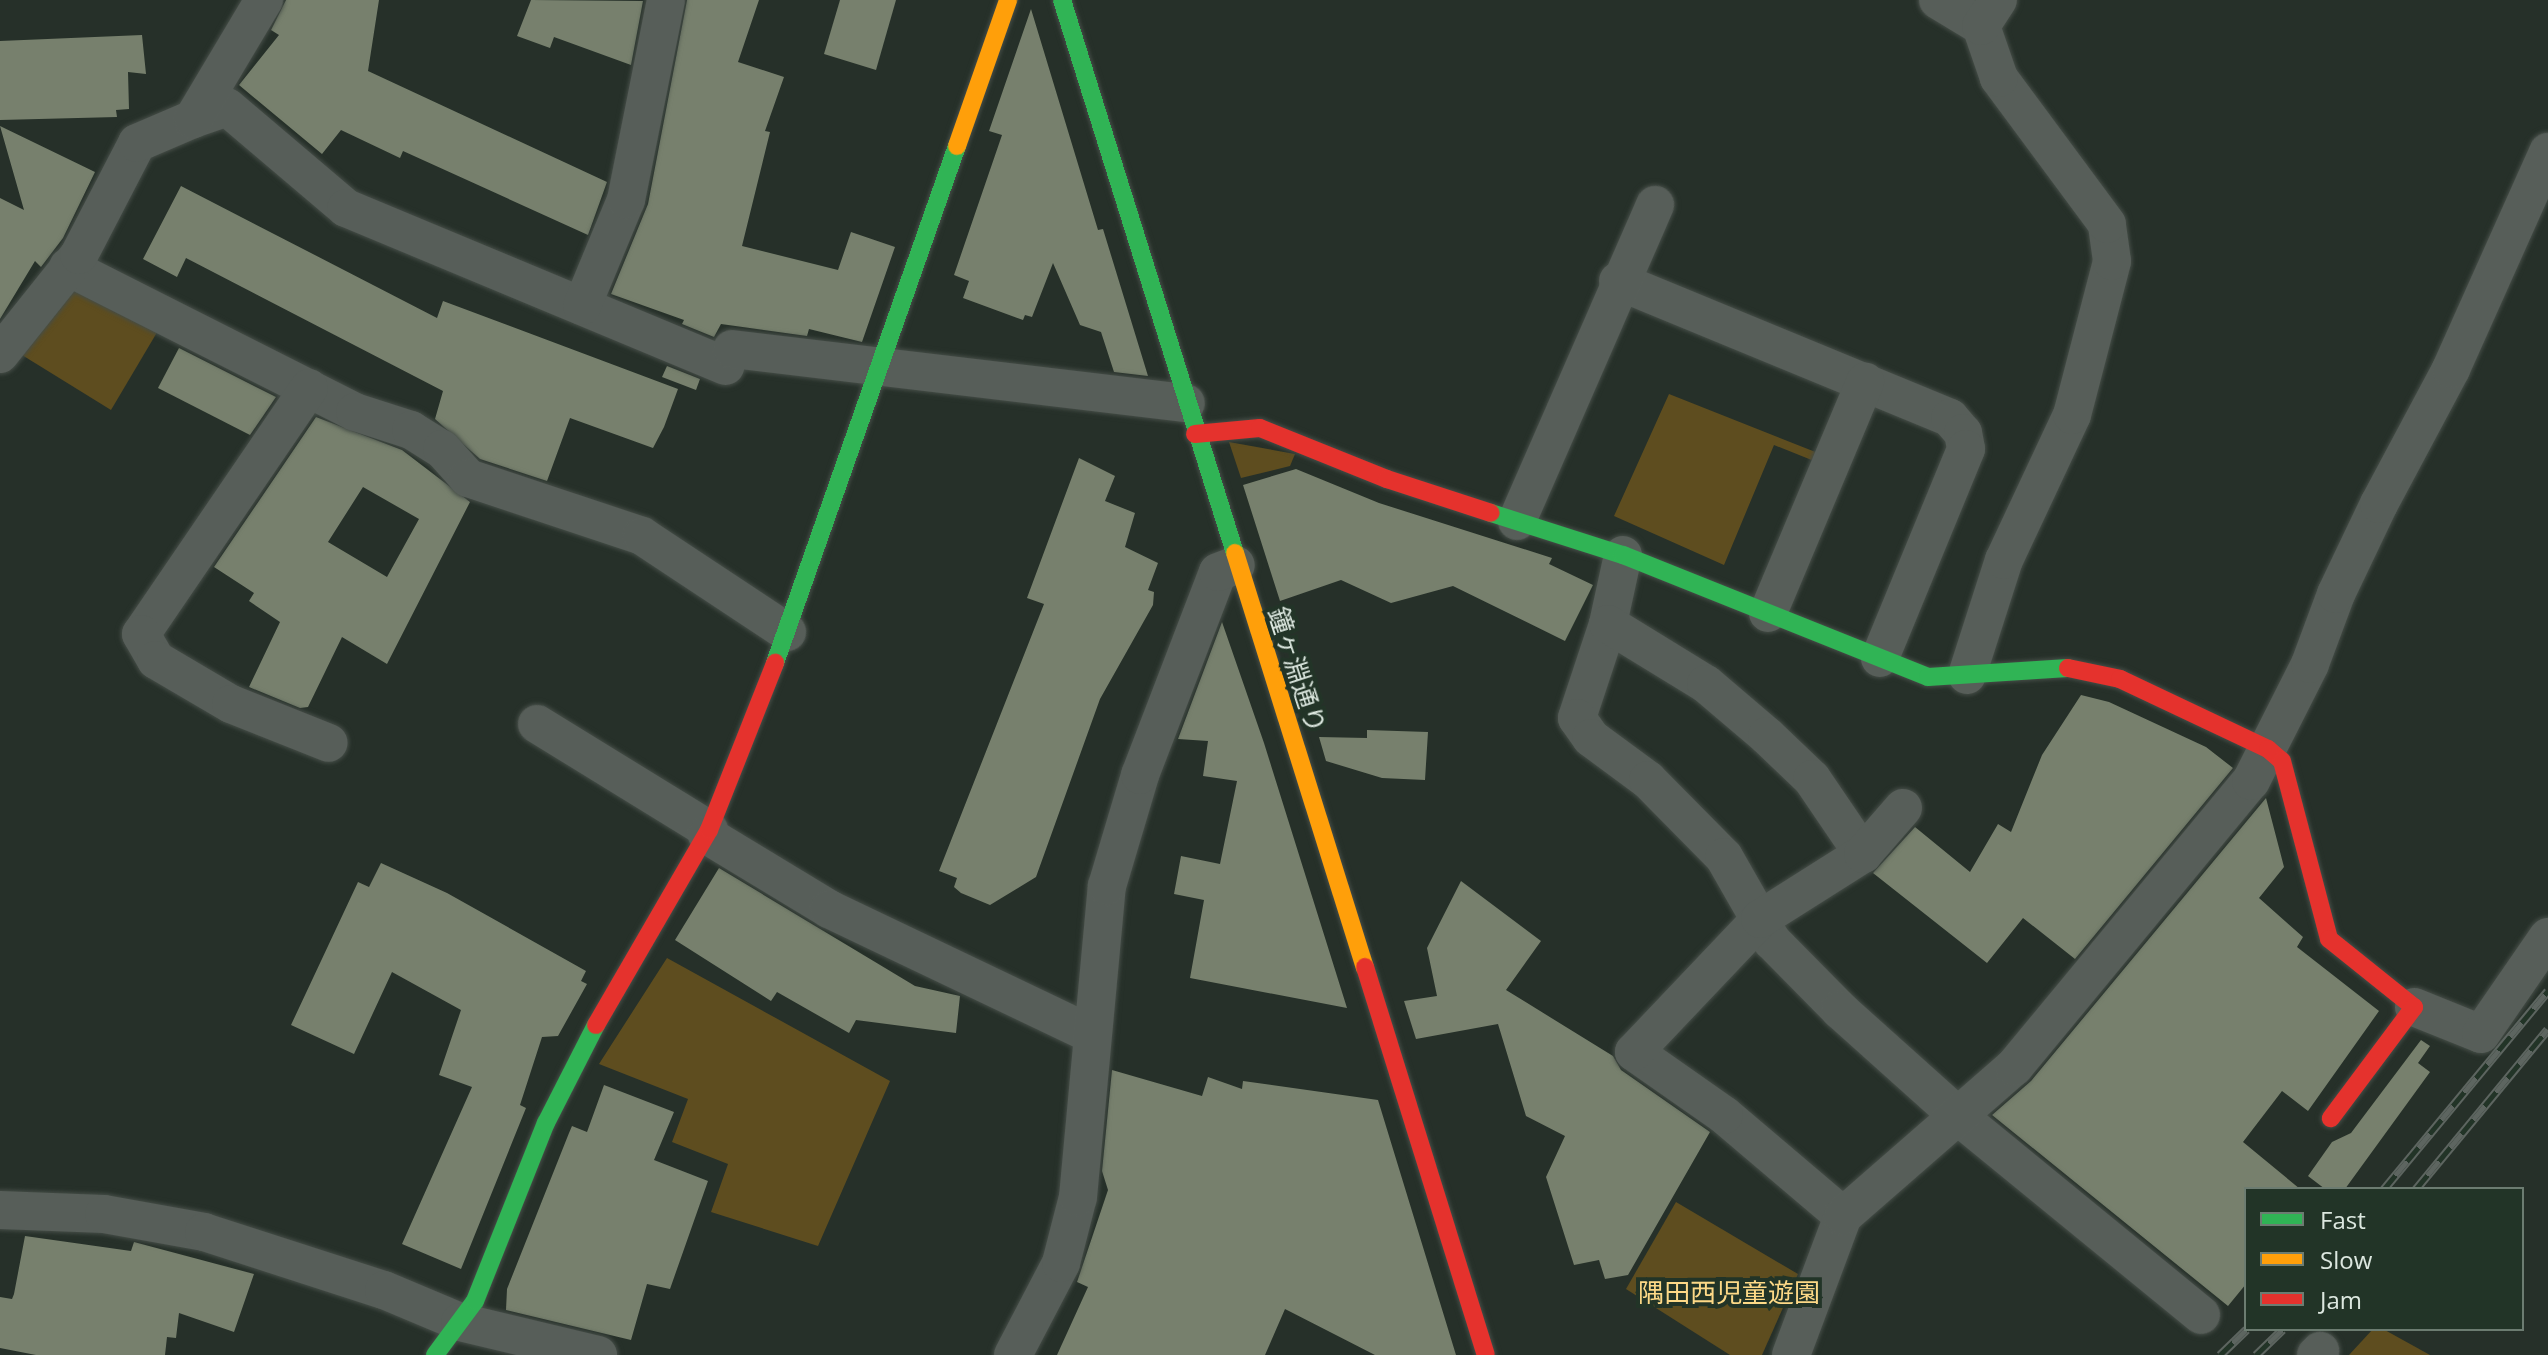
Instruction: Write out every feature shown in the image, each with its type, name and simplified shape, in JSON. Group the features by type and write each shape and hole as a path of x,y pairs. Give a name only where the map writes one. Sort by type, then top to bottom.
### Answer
{"street":[{"path":"193,119 264,0"},
{"path":"582,306 626,200 666,0"},
{"path":"435,1355 475,1301 546,1123 586,1042 708,832 787,632 1008,0"},
{"name":"鐘ヶ淵通り","path":"1062,0 1236,565 1486,1355"},
{"path":"1938,0 1990,13 1999,78 2107,224 2112,261 2072,415 2004,560 1967,675"},
{"path":"0,354 68,267 137,143 227,107 346,208 582,306 729,358 880,368 1260,428 1387,479 1623,555 1928,677 2074,668 2120,679 2268,749 2282,761 2329,939 2414,1007 2481,1034 2548,937"},
{"path":"1791,1355 1843,1216 2014,1067 2251,781 2310,664 2336,594 2451,369 2548,152"},
{"path":"1517,521 1618,281 1655,205"},
{"path":"68,267 355,412 411,430 442,449 468,478 642,536 787,632"},
{"path":"1618,281 1950,418 1963,433 1966,449 1880,658"},
{"path":"1768,613 1865,382"},
{"path":"309,388 141,634 156,660 231,704 329,743"},
{"path":"1623,555 1608,624 1577,718 1591,738 1648,780 1724,857 1772,941 1840,1010 1958,1116 2201,1315"},
{"path":"1013,1355 1061,1263 1078,1197 1107,886 1140,775 1218,572 1236,565"},
{"path":"1608,624 1706,684 1767,736 1812,779 1863,854"},
{"path":"537,724 829,909 1091,1034"},
{"path":"1843,1216 1724,1115 1634,1052 1760,919 1863,854 1903,808"},
{"path":"2331,1118 2414,1007"},
{"path":"0,1210 104,1214 204,1232 384,1290 460,1322 598,1355"}],"green space":[{"path":"77,284 159,329 111,410 22,355"},
{"path":"1669,394 1823,455 1819,463 1774,445 1724,565 1614,516"},
{"path":"1229,442 1295,454 1290,466 1241,478"},
{"path":"667,958 890,1081 818,1246 711,1212 728,1164 672,1142 688,1099 599,1064"},
{"name":"隅田西児童遊園","path":"1676,1202 1798,1274 1762,1355 1730,1355 1626,1289"},
{"path":"2371,1331 2387,1331 2430,1355 2349,1355"}],"building":[{"path":"286,0 379,0 368,71 607,182 588,235 403,151 400,158 341,130 322,154 239,85 279,35 271,30"},
{"path":"531,0 643,1 631,65 554,37 550,48 517,36"},
{"path":"687,0 759,0 738,62 784,77 765,131 770,132 742,246 838,270 851,232 895,247 862,342 809,329 807,336 721,324 714,337 682,324 684,320 611,294 648,204"},
{"path":"840,0 896,0 876,70 824,54"},
{"path":"1031,9 1098,230 1103,229 1148,376 1114,372 1101,332 1080,325 1053,263 1032,317 1025,315 1023,320 963,298 969,281 954,275 1002,135 989,131"},
{"path":"142,35 146,74 128,72 129,109 116,110 117,117 0,120 0,41"},
{"path":"0,126 95,172 63,238 41,267 35,261 0,319 0,198 24,210"},
{"path":"181,186 437,318 443,301 678,389 653,448 570,418 547,481 480,459 435,419 443,391 186,258 177,277 143,259"},
{"path":"179,348 276,397 250,435 158,388"},
{"path":"667,366 700,379 696,390 662,377"},
{"path":"316,417 402,450 470,502 387,664 342,637 308,707 300,708 249,687 280,622 249,601 254,593 214,567","holes":["363,487 419,519 387,577 328,542"]},
{"path":"1079,458 1115,476 1105,501 1135,513 1125,547 1158,563 1148,590 1154,592 1153,605 1100,699 1036,877 990,905 961,893 954,887 957,878 939,871 1044,604 1027,598"},
{"path":"1296,469 1379,503 1552,558 1549,564 1593,585 1565,641 1453,586 1391,603 1341,580 1280,601 1243,485"},
{"path":"1222,622 1264,743 1347,1008 1190,978 1204,900 1174,894 1181,856 1220,864 1237,781 1203,776 1208,741 1178,739"},
{"path":"2081,695 2109,702 2206,747 2233,768 2075,959 2023,918 1987,963 1873,873 1915,827 1970,872 1998,824 2011,832 2042,755"},
{"path":"1367,730 1428,732 1425,780 1382,778 1326,761 1319,737 1367,738"},
{"path":"2266,798 2284,867 2259,898 2303,937 2297,947 2379,1011 2308,1111 2282,1091 2243,1142 2298,1187 2244,1187 2244,1286 2228,1306 1992,1115 2031,1081"},
{"path":"381,863 447,893 586,971 581,981 587,984 558,1036 542,1037 520,1105 526,1108 461,1269 402,1244 472,1087 439,1075 461,1010 392,972 354,1054 291,1025 358,882 369,887"},
{"path":"719,868 915,986 960,996 956,1033 856,1020 849,1033 777,992 771,1001 675,940"},
{"path":"1461,881 1541,941 1506,990 1613,1056 1621,1070 1710,1132 1628,1275 1605,1279 1599,1260 1574,1265 1546,1177 1565,1136 1526,1116 1498,1024 1416,1039 1404,1001 1437,996 1427,948"},
{"path":"2421,1040 2430,1046 2418,1063 2430,1072 2346,1187 2322,1187 2308,1176 2332,1142 2351,1133"},
{"path":"1112,1070 1202,1096 1208,1077 1242,1089 1243,1081 1378,1100 1456,1355 1375,1355 1285,1309 1265,1355 1057,1355 1088,1287 1077,1282 1108,1190 1102,1171"},
{"path":"604,1085 674,1112 654,1160 708,1181 670,1289 647,1284 631,1340 506,1310 507,1289 572,1126 587,1132"},
{"path":"25,1236 131,1251 134,1242 254,1274 234,1332 179,1313 176,1338 167,1337 165,1355 36,1355 0,1348 0,1297 12,1299"}],"railway":[{"path":"2386,1187 2548,991"},
{"path":"2418,1187 2548,1029"},
{"path":"2220,1355 2245,1331"},
{"path":"2256,1355 2281,1331"}],"traffic: fast":[{"path":"1062,0 1235,553"},
{"path":"775,663 957,146"},
{"path":"1491,513 1623,555 1928,677 2068,668"},
{"path":"435,1355 475,1301 546,1123 596,1025"}],"traffic: slow":[{"path":"957,146 1008,0"},
{"path":"1235,553 1365,967"}],"traffic: jam":[{"path":"1195,434 1260,428 1387,479 1491,513"},
{"path":"596,1025 709,830 775,663"},
{"path":"2068,668 2120,679 2268,749 2282,761 2329,939 2414,1007 2331,1118"},
{"path":"1365,967 1486,1355"}]}
